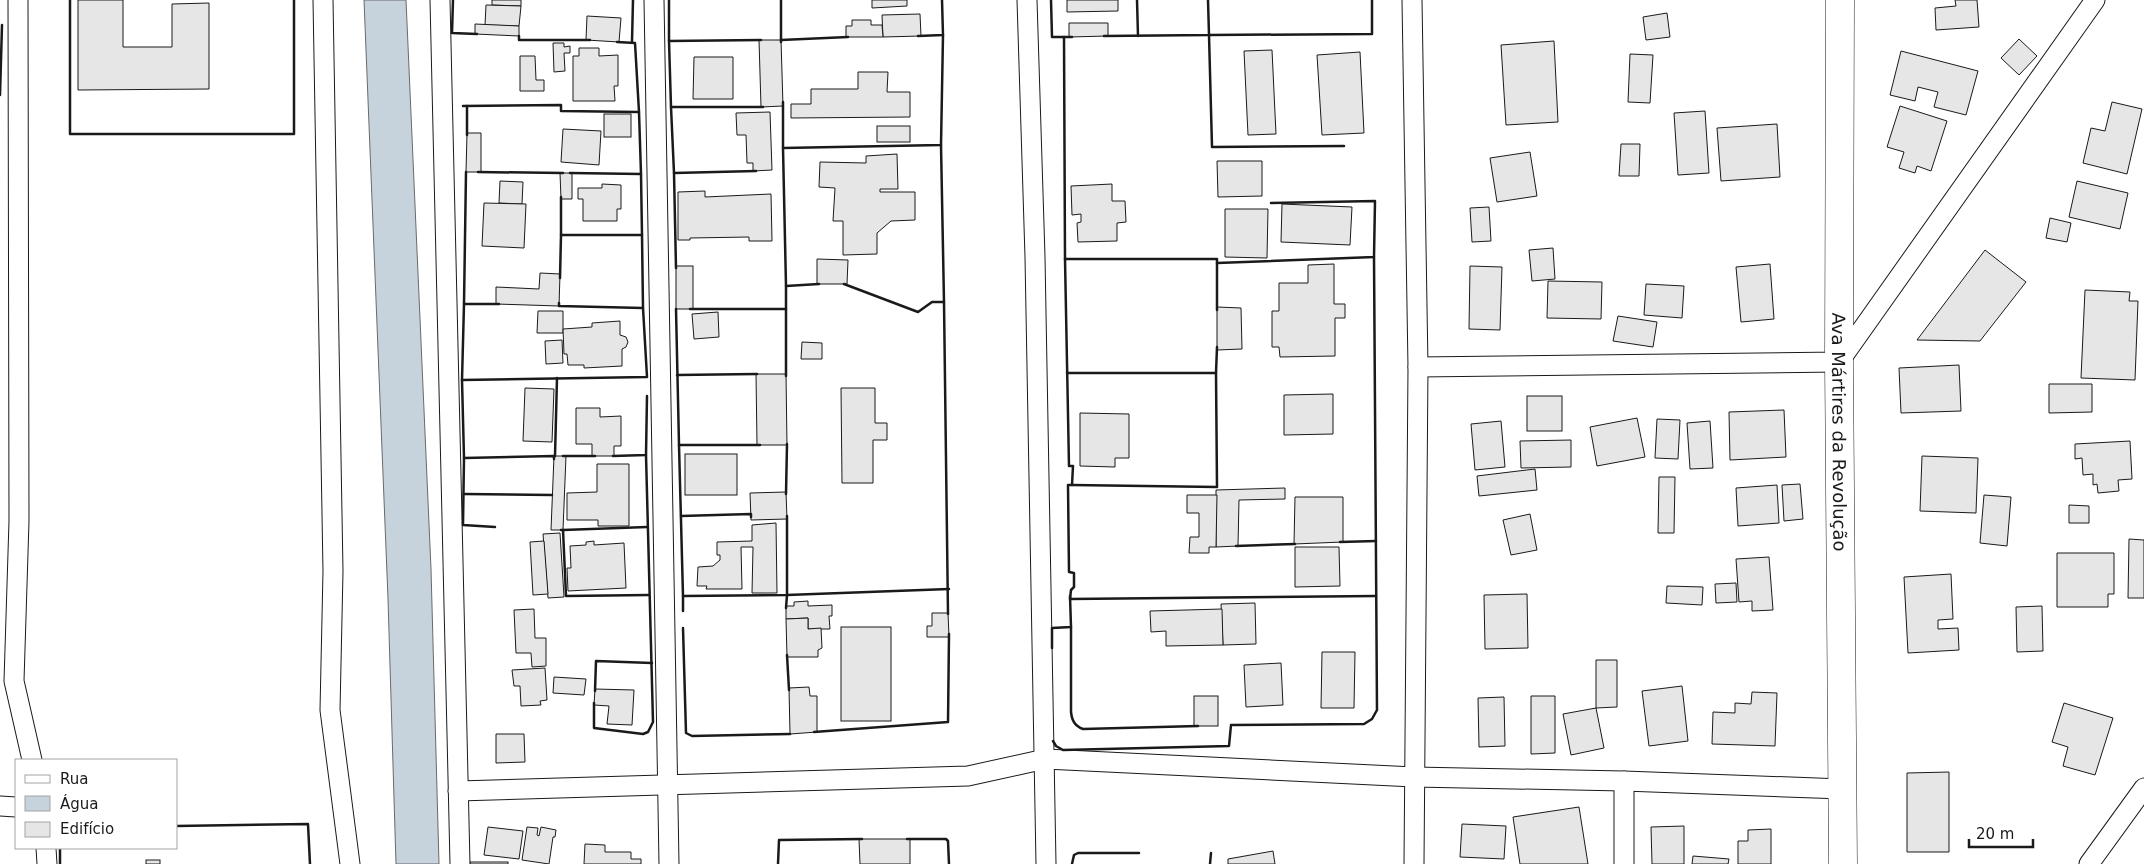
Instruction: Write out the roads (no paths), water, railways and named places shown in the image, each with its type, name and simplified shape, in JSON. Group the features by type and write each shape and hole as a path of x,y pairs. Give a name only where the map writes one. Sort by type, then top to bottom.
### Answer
{"street":[{"path":"18,0 19,521 14,681 32,759"},
{"path":"323,0 334,571 330,710 350,864"},
{"path":"440,0 460,864"},
{"path":"654,0 669,864"},
{"path":"1028,0 1046,864"},
{"path":"1412,0 1418,367 1414,864"},
{"name":"Ava Mártires da Revolução","path":"1840,0 1839,362 1843,864"},
{"path":"1418,367 1839,362 2095,0"},
{"path":"458,791 968,776 1045,759 1414,777 1624,781 1843,789"},
{"path":"1624,781 1624,864"},
{"path":"2089,864 2144,788"},
{"path":"0,806 15,807"},
{"path":"46,849 47,864"}],"water":[{"path":"364,0 406,0 431,569 439,864 396,864 388,599"}]}
